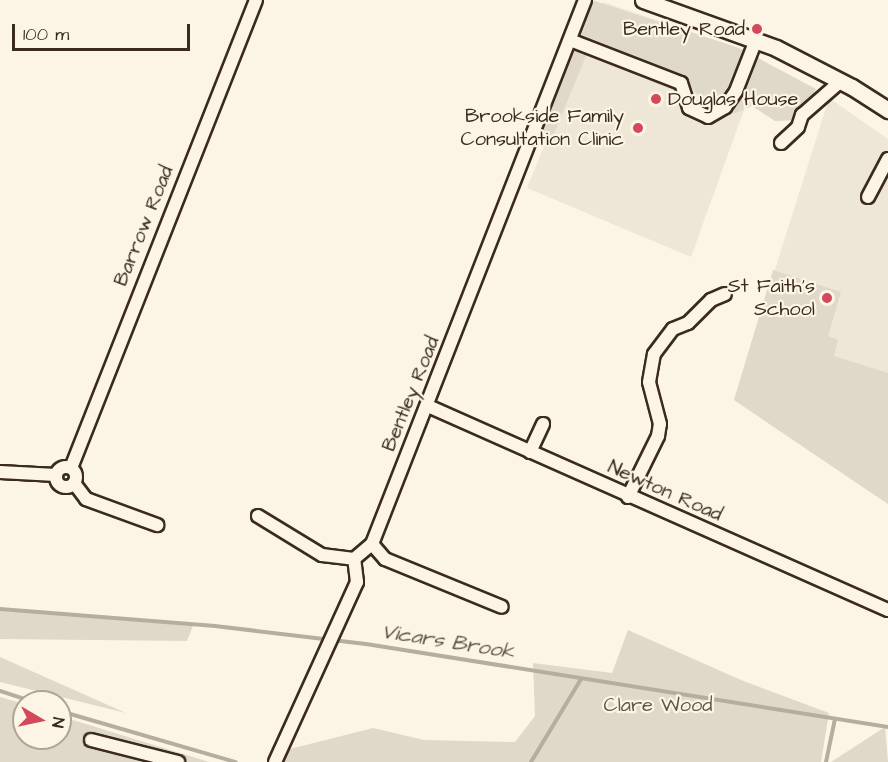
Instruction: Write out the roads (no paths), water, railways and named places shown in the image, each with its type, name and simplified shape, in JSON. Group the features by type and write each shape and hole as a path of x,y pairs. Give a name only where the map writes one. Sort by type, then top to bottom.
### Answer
{"main road":[{"path":"643,0 662,3 756,40 841,81 888,110"}],"street":[{"name":"Barrow Road","path":"71,468 256,0"},
{"name":"Bentley Road","path":"354,559 372,544 428,406 585,0"},
{"path":"570,40 681,83 689,108 708,117 725,107 736,91 756,40"},
{"path":"781,143 798,128 802,115 841,81"},
{"path":"868,196 888,159"},
{"path":"628,497 658,436 660,424 649,382 654,354 673,329 688,323 711,300 725,294"},
{"name":"Newton Road","path":"428,406 628,497 888,610"},
{"path":"530,452 543,424"},
{"path":"0,472 56,475 71,468 76,478 74,483"},
{"path":"56,475 63,487 74,483"},
{"path":"74,483 86,499 157,525"},
{"path":"258,516 322,555 354,559 357,582 275,762"},
{"path":"372,544 385,559 502,607"},
{"path":"91,740 178,762"}],"waterway":[{"name":"Vicars Brook","path":"0,609 215,626 366,644 888,727"},
{"path":"531,762 581,679"},
{"path":"0,691 12,695"},
{"path":"72,714 236,762"},
{"path":"826,762 835,719"}],"place":[{"name":"Bentley Road","path":"757,29"},
{"name":"Douglas House","path":"656,99"},
{"name":"Brookside Family Consultation Clinic","path":"638,128"},
{"name":"St Faith's School","path":"827,298"}],"park label":[{"name":"Clare Wood","path":"658,705"}]}
